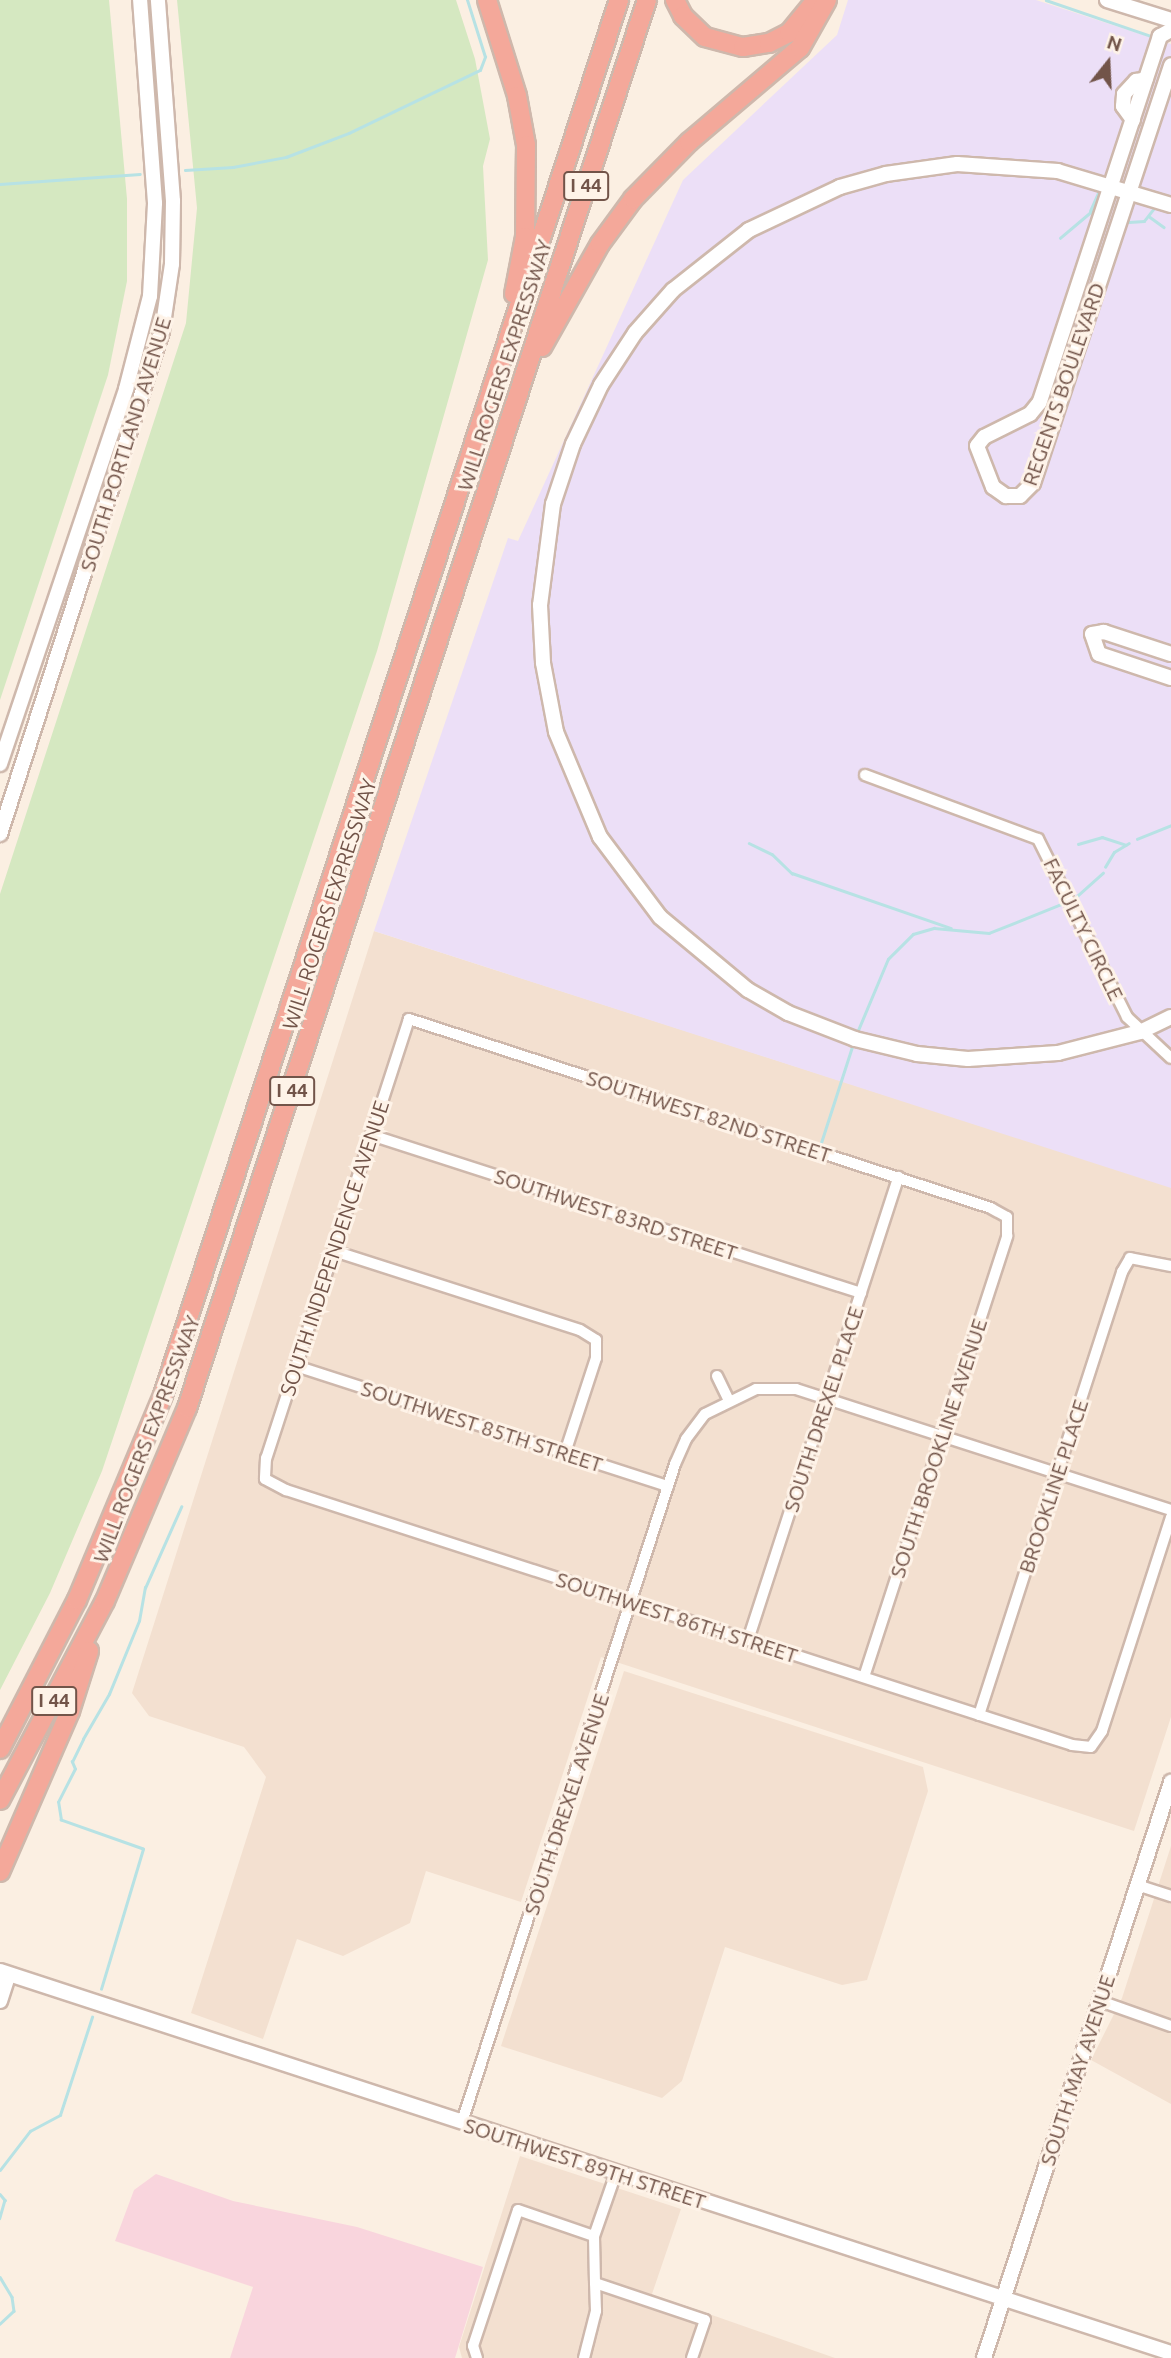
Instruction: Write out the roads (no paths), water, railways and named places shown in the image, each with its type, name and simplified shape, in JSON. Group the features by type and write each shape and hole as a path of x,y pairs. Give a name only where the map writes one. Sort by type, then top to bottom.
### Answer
{"highway":[{"path":"487,0 517,96 528,177 525,237 499,371"},
{"name":"WILL ROGERS EXPRESSWAY","path":"0,1749 88,1576 163,1395 619,0"},
{"name":"WILL ROGERS EXPRESSWAY","path":"0,1800 105,1601 191,1396 647,0"},
{"path":"675,0 683,16 705,37 724,45 751,47 789,33 816,0"},
{"path":"526,372 600,244 634,199 689,142 800,48 827,0"},
{"path":"0,1872 70,1711 105,1601"},
{"path":"0,1724 28,1698"}],"main road":[{"name":"SOUTH PORTLAND AVENUE","path":"0,764 126,389 150,296 155,203 140,0"},
{"name":"SOUTH PORTLAND AVENUE","path":"0,834 162,331 173,211 158,0"},
{"path":"1107,0 1171,20"},
{"name":"REGENTS BOULEVARD","path":"1171,30 1160,36 1036,410 984,437 977,446 993,487 1006,496 1020,496 1032,487 1171,65"},
{"path":"1134,115 1154,116"},
{"path":"1171,205 1111,184 1038,167 957,164 886,174 794,206 701,265 635,333 586,415 549,523 540,632 547,694 560,746 600,837 660,917 748,990 830,1031 917,1054 1014,1058 1058,1053 1140,1032 1171,1017"},
{"path":"1171,654 1104,632 1092,634 1099,654 1171,678"},
{"name":"SOUTH MAY AVENUE","path":"984,2358 1171,1782"},
{"path":"0,2001 5,1973"},
{"name":"SOUTHWEST 89TH STREET","path":"5,1973 1171,2353"}],"street":[{"name":"FACULTY CIRCLE","path":"865,775 1038,839 1127,1017 1140,1032 1171,1058"},
{"name":"SOUTH INDEPENDENCE AVENUE","path":"265,1479 266,1458 409,1019"},
{"name":"SOUTHWEST 82ND STREET","path":"409,1019 898,1177 1007,1217"},
{"name":"SOUTHWEST 83RD STREET","path":"372,1135 861,1293"},
{"name":"SOUTH DREXEL PLACE","path":"748,1640 898,1177"},
{"name":"SOUTH BROOKLINE AVENUE","path":"864,1677 1007,1236 1007,1217"},
{"path":"334,1251 580,1330 596,1340 596,1358 565,1453"},
{"name":"BROOKLINE PLACE","path":"979,1714 1130,1258 1171,1266"},
{"name":"SOUTHWEST 85TH STREET","path":"296,1366 668,1486"},
{"path":"717,1376 728,1399 775,1387 826,1398 1171,1510"},
{"name":"SOUTH DREXEL AVENUE","path":"463,2122 668,1486 694,1426 728,1399"},
{"name":"SOUTHWEST 86TH STREET","path":"265,1479 286,1490 748,1640 1091,1747 1102,1731 1171,1517"},
{"path":"1137,1885 1171,1896"},
{"path":"1100,2001 1171,2026"},
{"path":"584,2358 596,2311 594,2236 616,2173"},
{"path":"477,2358 473,2347 518,2210 594,2236"},
{"path":"594,2283 705,2320 692,2358"}],"waterway":[{"path":"185,170 233,167 286,157 349,133 480,70 485,57 467,0"},
{"path":"1046,0 1151,36"},
{"path":"0,184 140,174"},
{"path":"1090,211 1099,191"},
{"path":"1129,222 1144,221 1155,207"},
{"path":"1060,238 1092,211"},
{"path":"1150,217 1164,227"},
{"path":"1137,839 1171,825"},
{"path":"1078,844 1102,837 1126,845"},
{"path":"749,843 772,854 792,873 951,928"},
{"path":"1105,867 1114,852 1129,843"},
{"path":"1076,897 1103,873"},
{"path":"856,1035 888,959 913,934 934,928 989,933 1064,903"},
{"path":"820,1146 853,1044"},
{"path":"101,1989 143,1849 61,1820 58,1802 75,1769 72,1762 109,1694 139,1621 145,1588 181,1507"},
{"path":"0,2170 30,2131 60,2115 92,2017"},
{"path":"0,2194 5,2200 0,2218"},
{"path":"0,2277 12,2297 14,2311 0,2324"}]}
